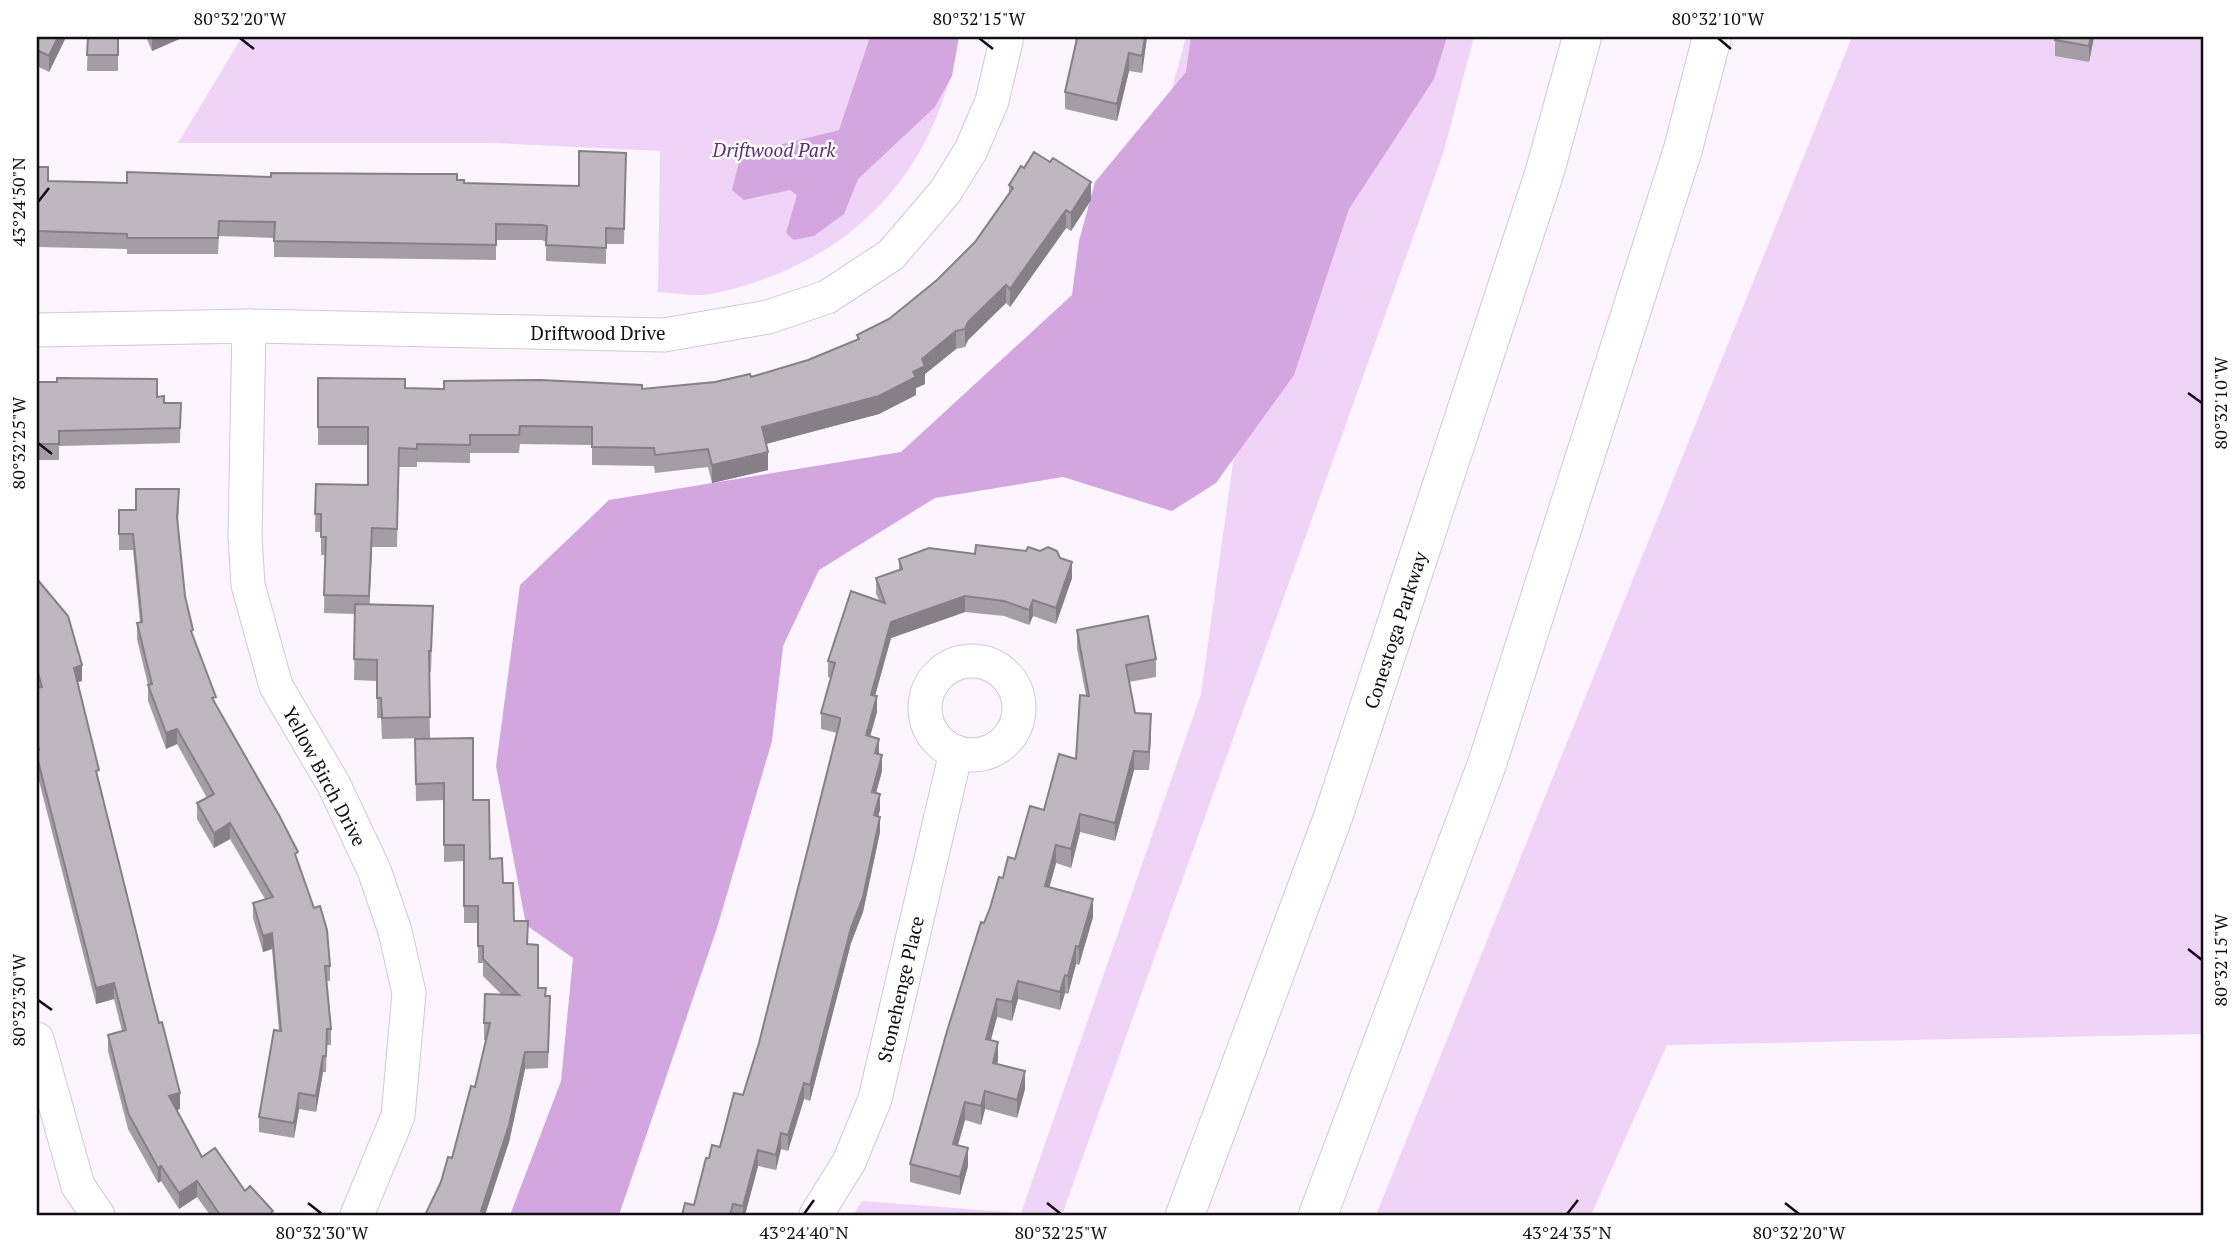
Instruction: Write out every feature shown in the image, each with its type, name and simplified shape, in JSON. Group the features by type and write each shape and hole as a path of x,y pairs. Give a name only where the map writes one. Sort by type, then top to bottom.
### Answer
{"highway":[{"name":"Conestoga Parkway","path":"1185,1215 1333,817 1545,172 1582,37"},
{"path":"1318,1215 1487,764 1683,149 1712,37"}],"street":[{"name":"Driftwood Drive","path":"37,330 249,326 664,335 768,317 827,297 891,255 945,192 971,150 992,101 1007,37"},
{"name":"Yellow Birch Drive","path":"249,326 245,537 248,585 276,686 334,786 374,870 395,930 410,993 398,1116 357,1215"},
{"name":"Stonehenge Place","path":"816,1215 849,1162 874,1098 956,752"},
{"path":"37,1039 78,1186 98,1215"}],"green space":[{"name":"Driftwood Park","path":"242,37 959,37 947,87 930,132 907,172 878,207 844,237 805,261 761,280 698,295 658,292 660,151 492,143 178,143"},
{"path":"870,37 959,37 952,76 935,107 858,179 844,214 814,236 794,240 786,233 797,195 790,190 744,200 732,190 739,162 759,150 839,130"},
{"path":"1186,37 1474,37 1443,154 1062,1215 853,1215 862,1201 1021,1213 1201,694 1236,441 1084,411"},
{"path":"1191,37 1447,37 1434,79 1349,209 1294,375 1216,483 1172,511 1063,477 935,498 819,570 783,646 772,741 717,928 619,1215 510,1215 561,1081 573,958 526,925 496,766 520,585 609,500 901,452 1072,295 1079,241 1095,182 1186,72"},
{"path":"1852,37 2203,37 2203,1034 1667,1045 1591,1215 1376,1215"}],"building":[{"path":"37,37 58,37 49,56 37,50"},
{"path":"88,37 118,37 118,55 87,55"},
{"path":"1077,37 1145,37 1142,56 1129,53 1117,104 1065,92"},
{"path":"2056,37 2091,37 2089,46 2055,40"},
{"path":"579,151 626,153 624,229 606,228 606,248 546,245 547,226 542,225 496,224 496,245 274,241 275,222 219,221 218,238 127,238 127,234 37,231 37,167 48,167 48,181 127,183 127,172 271,177 271,173 457,174 457,180 464,180 464,183 579,186"},
{"path":"1034,152 1050,162 1053,158 1091,182 1071,213 1066,210 1010,289 1006,285 968,322 965,329 956,331 922,359 925,366 913,372 916,377 879,396 762,427 768,452 712,465 708,449 655,455 654,448 592,447 592,427 520,426 519,435 470,435 470,445 417,444 417,449 399,448 397,529 372,528 369,596 324,595 326,537 321,537 321,514 315,514 316,484 368,485 368,427 318,427 318,378 405,379 405,388 444,389 444,381 541,380 642,385 642,389 715,382 750,374 751,377 808,360 859,339 857,335 889,319 937,280 975,242 1013,188 1009,185 1021,166 1024,168"},
{"path":"57,378 157,379 157,397 164,396 164,403 181,403 180,428 59,431 59,444 37,444 37,382 57,382"},
{"path":"136,489 179,489 177,517 185,596 193,630 191,631 216,697 212,698 298,852 295,854 314,908 320,906 327,930 330,966 325,966 331,1029 327,1029 326,1056 323,1056 316,1096 299,1093 294,1123 259,1117 274,1030 281,1031 272,933 263,936 253,903 273,897 230,823 214,833 197,803 214,794 177,729 166,733 148,685 152,684 137,623 142,622 133,534 119,534 119,510 136,510"},
{"path":"976,545 1026,551 1028,547 1040,551 1048,547 1057,551 1060,558 1072,562 1056,608 1033,600 1029,610 1004,601 965,596 891,622 871,695 877,696 866,735 879,739 875,753 882,755 872,792 880,794 874,815 880,817 863,897 851,928 810,1085 804,1083 788,1135 781,1133 776,1155 758,1150 743,1206 733,1204 730,1215 682,1215 685,1203 694,1205 712,1145 720,1147 734,1093 743,1095 759,1043 840,721 840,718 821,713 835,663 828,661 851,591 885,603 876,578 902,569 899,559 929,548 975,554"},
{"path":"37,579 68,616 82,665 74,668 99,770 96,771 159,1023 162,1022 180,1093 169,1096 202,1157 215,1148 245,1191 250,1186 273,1211 269,1215 220,1215 197,1181 179,1193 161,1166 158,1168 128,1113 108,1035 126,1030 114,983 96,988 37,757 37,688 42,687 37,670"},
{"path":"355,604 433,606 429,651 430,717 382,718 381,698 377,698 377,660 354,659"},
{"path":"1148,616 1156,659 1126,665 1135,713 1151,714 1149,752 1134,751 1115,823 1080,814 1071,849 1056,845 1045,886 1093,899 1068,976 1065,975 1060,992 1018,981 1012,1002 997,999 986,1039 998,1042 993,1063 1025,1071 1017,1100 985,1091 981,1106 965,1102 953,1144 968,1148 960,1177 910,1164 947,1031 981,922 984,923 990,908 999,877 1003,878 1008,857 1015,859 1030,806 1044,810 1059,754 1076,759 1080,695 1089,696 1077,630"},
{"path":"473,738 473,800 489,800 490,859 502,858 503,883 513,883 514,921 528,921 527,944 538,945 538,988 546,988 545,996 550,996 548,1052 525,1052 509,1125 481,1211 484,1212 482,1215 425,1215 441,1182 448,1157 452,1158 471,1086 475,1087 490,1023 484,1023 485,994 519,995 483,959 483,946 478,946 478,906 464,906 464,845 444,845 444,783 416,784 415,739"}]}
